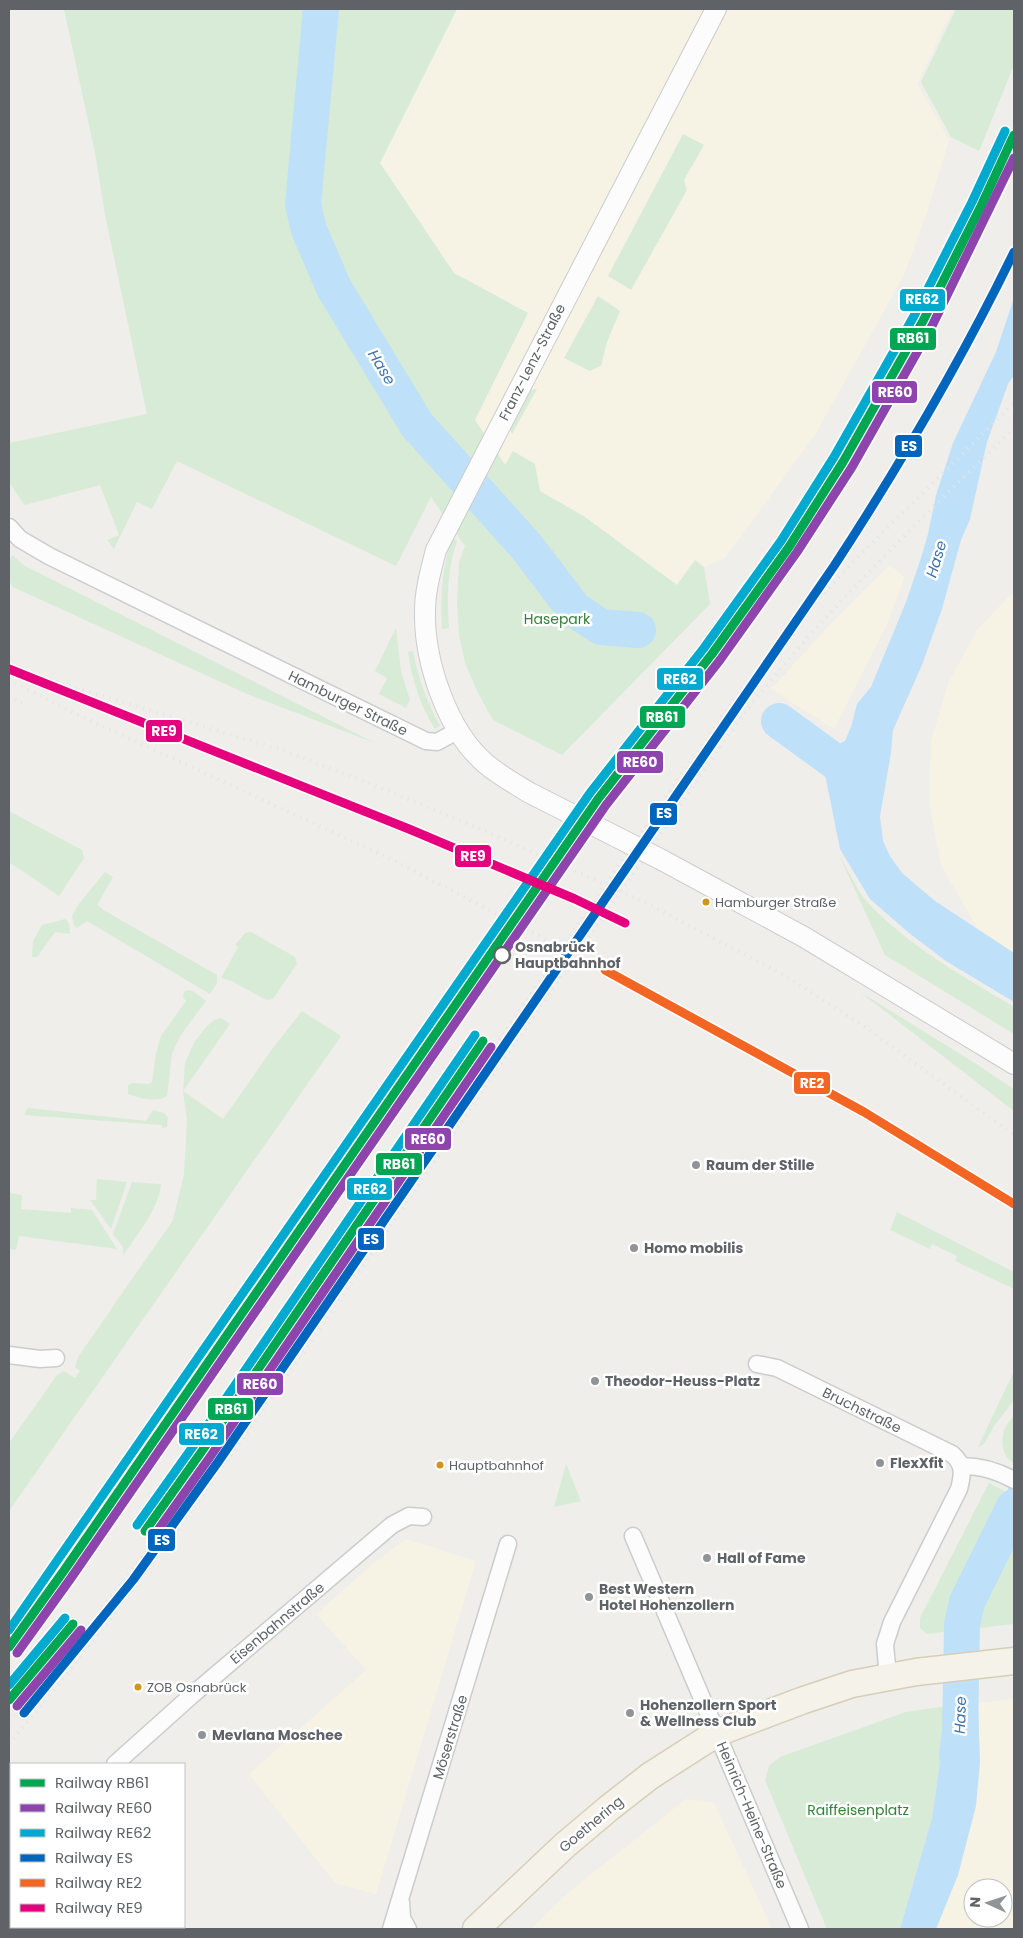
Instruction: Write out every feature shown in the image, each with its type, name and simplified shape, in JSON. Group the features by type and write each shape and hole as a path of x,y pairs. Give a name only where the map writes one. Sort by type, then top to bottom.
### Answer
{"main road":[{"name":"Goethering","path":"476,1929 564,1846 609,1808 650,1776 717,1733 852,1684 888,1677 1014,1661"}],"street":[{"name":"Franz-Lenz-Straße","path":"459,730 444,703 434,672 427,639 425,611 428,582 436,550 716,9"},
{"name":"Hamburger Straße","path":"9,527 20,539 48,556 426,741 437,742 459,730"},
{"path":"459,730 485,763 528,792 662,860 804,937 1014,1064"},
{"path":"9,1355 40,1359 56,1358"},
{"name":"Bruchstraße","path":"757,1364 777,1368 957,1460 992,1469 1009,1478"},
{"path":"888,1677 885,1644 892,1622 959,1489 957,1460"},
{"name":"Eisenbahnstraße","path":"116,1763 191,1696 392,1525 409,1516 423,1517"},
{"name":"Heinrich-Heine-Straße","path":"633,1536 800,1929"},
{"name":"Möserstraße","path":"391,1929 508,1544"},
{"path":"400,1900 402,1918 408,1929"}],"shaded area":[{"path":"457,9 953,9 917,84 949,140 927,212 904,275 816,433 725,558 704,567 694,561 677,585 585,517 540,491 506,465 475,420 528,313 454,273 380,163"},
{"path":"890,565 904,577 902,585 887,624 834,729 771,689 826,629"},
{"path":"1014,591 1014,953 978,929 941,865 929,802 931,741 949,681 978,629"},
{"path":"406,1539 476,1561 376,1894 335,1883 249,1774 366,1670 316,1614 374,1563"},
{"path":"1014,1699 1014,1929 936,1929 958,1875 976,1806 980,1762 978,1703"},
{"path":"686,1799 714,1803 772,1929 531,1929 569,1892"}],"green space":[{"name":"Hasepark","path":"64,9 457,9 380,163 454,273 528,313 475,420 505,465 513,451 535,464 540,491 585,517 677,585 695,560 704,567 710,604 562,755 493,720 479,695 465,663 459,635 457,603 459,562 465,546 431,497 396,566 177,461 152,509 137,502 114,549 107,540 119,535 100,485 25,505 9,482 9,443 147,414"},
{"path":"956,9 1014,9 1014,65 979,151 951,137 921,82"},
{"path":"683,134 704,145 684,180 687,190 631,290 608,276"},
{"path":"598,296 620,311 607,342 601,366 590,371 564,358"},
{"path":"537,389 512,434 509,427 529,390"},
{"path":"452,538 457,541 451,562 448,584 449,628 442,629 442,583"},
{"path":"12,555 25,566 375,743 247,694 13,587 9,580 8,571"},
{"path":"396,628 401,671 410,700 406,708 379,694 387,678 375,671"},
{"path":"413,651 424,690 440,726 435,729 425,711 414,682 408,652"},
{"path":"9,811 82,850 84,858 59,896 9,862"},
{"path":"839,855 861,893 885,920 920,948 1014,1007 1014,1034 885,955"},
{"path":"105,872 113,877 97,905 217,975 217,983 210,994 87,921 77,928 74,925 72,916 78,905"},
{"path":"65,919 69,925 70,934 55,932 37,957 32,957 33,941 42,925"},
{"path":"251,932 295,957 297,964 273,999 266,1000 232,981 221,978 238,947 235,945 245,933"},
{"path":"187,990 193,991 206,1001 180,1036 172,1054 167,1096 153,1099 128,1094 128,1085 152,1082 156,1053 161,1036 186,1001 183,997 184,992"},
{"path":"860,992 1014,1089 1014,1111"},
{"path":"302,1011 341,1036 9,1511 9,1443 57,1375 64,1371 75,1378 80,1371 75,1367 78,1357 173,1220 184,1174 187,1120 183,1091 223,1119 273,1048"},
{"path":"221,1018 230,1024 183,1091 185,1063 194,1043 205,1028 214,1020"},
{"path":"28,1108 146,1121 153,1110 164,1113 168,1118 167,1127 162,1128 162,1125 24,1115"},
{"path":"97,1179 127,1182 111,1229 90,1200 96,1200"},
{"path":"132,1182 161,1184 156,1204 123,1256 123,1247 113,1234"},
{"path":"9,1193 22,1195 21,1209 71,1213 71,1208 92,1210 117,1249 19,1236 16,1250 9,1249"},
{"path":"897,1212 1014,1272 1014,1289 955,1261 957,1256 932,1244 930,1249 890,1230"},
{"path":"1014,1371 1014,1400 994,1426 984,1444 978,1447"},
{"path":"1014,1415 1014,1463 1007,1457 1002,1443 1005,1428"},
{"path":"566,1464 581,1501 554,1507"},
{"path":"989,1483 1008,1493 959,1599 950,1624 950,1631 927,1634 920,1628 920,1618"},
{"path":"1014,1524 1014,1624 972,1629 973,1609"},
{"name":"Raiffeisenplatz","path":"948,1706 932,1818 900,1929 827,1929 765,1780 769,1766 780,1757 906,1712"}],"water":[{"path":"1014,298 1014,375 1008,384 987,442 970,519 961,540 942,609 922,665 893,730 880,816 883,841 890,856 902,873 935,901 1014,953 1014,1002 946,961 909,933 870,899 840,849 823,764 815,754 816,747 822,744 837,745 845,741 857,704 871,687 906,602 921,558 936,495 953,443 996,352"},
{"path":"1014,1471 1014,1524 973,1609 972,1629 950,1631 950,1624 968,1572 1002,1504"},
{"path":"978,1703 980,1762 976,1806 958,1875 936,1929 900,1929 932,1818 948,1706"}],"waterway":[{"name":"Hase","path":"321,9 303,204 309,230 334,288 417,425 526,546 574,609 601,627 638,630"},
{"name":"Hase","path":"779,721 856,777"},
{"name":"Hase","path":"957,1755 960,1732 962,1625 967,1602 1014,1507"}],"railway":[{"path":"9,1721 73,1645 128,1575 213,1460 618,866 731,704 809,609 860,555 1014,403"},
{"path":"9,1744 107,1622 261,1413 750,706 812,633 845,598 1014,428"},
{"path":"9,668 285,751 374,785 492,834 638,899 784,975 865,1027 1014,1135"},
{"path":"9,680 74,713 393,860 605,970"},
{"path":"9,696 27,706"}],"rail line":[{"name":"RE62","path":"9,1630 590,793 704,648 781,541 834,457 914,316 972,202 1005,131"},
{"name":"RB61","path":"9,1647 63,1572 598,799 712,654 789,547 843,462 923,321 981,206 1014,135"},
{"name":"RE60","path":"17,1653 71,1578 606,805 720,660 797,552 852,467 932,326 1014,158"},
{"name":"ES","path":"24,1713 133,1580 218,1462 834,566 883,490 929,412 973,333 1014,252"},
{"name":"RE9","path":"9,669 409,829 575,899 625,923"},
{"name":"RE2","path":"605,970 864,1112 1014,1204"},
{"name":"RE62","path":"137,1525 475,1035"},
{"name":"RB61","path":"145,1531 483,1041"},
{"name":"RE60","path":"153,1537 491,1047"},
{"name":"RE62","path":"9,1685 65,1618"},
{"name":"RB61","path":"9,1700 73,1624"},
{"name":"RE60","path":"17,1706 81,1630"}],"place":[{"name":"Hamburger Straße","path":"706,902"},
{"name":"Osnabrück Hauptbahnhof","path":"502,955"},
{"name":"Raum der Stille","path":"696,1165"},
{"name":"Homo mobilis","path":"634,1248"},
{"name":"Theodor-Heuss-Platz","path":"595,1381"},
{"name":"FlexXfit","path":"880,1463"},
{"name":"Hauptbahnhof","path":"440,1465"},
{"name":"Hall of Fame","path":"707,1558"},
{"name":"Best Western Hotel Hohenzollern","path":"589,1597"},
{"name":"ZOB Osnabrück","path":"138,1687"},
{"name":"Hohenzollern Sport & Wellness Club","path":"630,1713"},
{"name":"Mevlana Moschee","path":"202,1735"}]}
